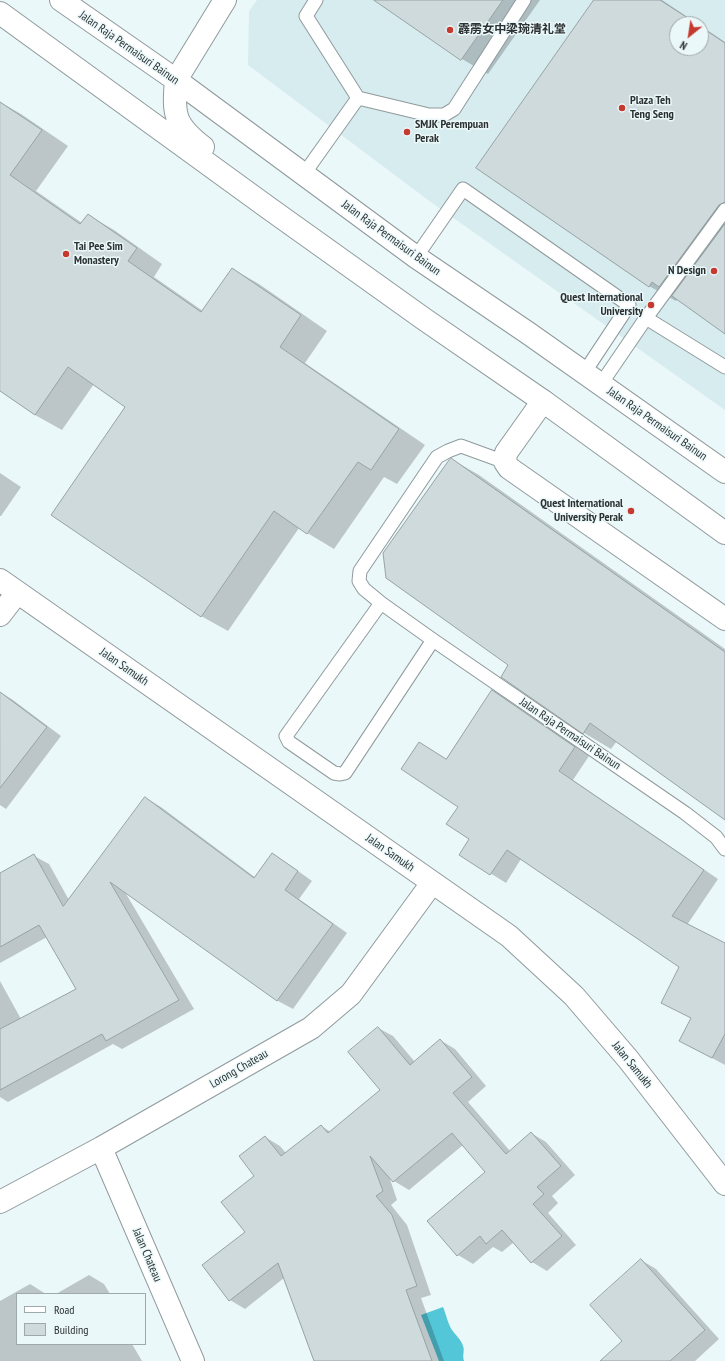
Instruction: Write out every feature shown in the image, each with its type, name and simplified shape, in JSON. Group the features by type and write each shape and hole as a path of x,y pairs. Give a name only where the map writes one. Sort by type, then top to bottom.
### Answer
{"street":[{"name":"Jalan Raja Permaisuri Bainun","path":"61,0 176,80 416,257 528,333 725,472"},
{"path":"225,0 176,80 174,103 179,123 191,138 259,188 270,209"},
{"path":"0,13 270,209 424,319 543,401 725,533"},
{"path":"505,462 506,453 543,401"},
{"name":"Jalan Raja Permaisuri Bainun","path":"505,462 509,468 725,619"},
{"path":"0,615 8,586"},
{"name":"Jalan Samukh","path":"8,586 509,936 574,996 628,1059 725,1184"},
{"name":"Lorong Chateau","path":"0,1202 101,1148 311,1028 351,994 432,883"},
{"name":"Jalan Chateau","path":"101,1148 193,1361"}],"lane":[{"path":"316,0 306,16 358,98 429,115 444,115 454,109 524,0"},
{"path":"304,174 358,98"},
{"path":"416,257 463,190 476,198 629,305 592,378"},
{"path":"592,378 646,318 725,210"},
{"path":"646,318 725,367"},
{"name":"Jalan Raja Permaisuri Bainun","path":"505,462 461,446 438,457 360,571 359,581 364,589 381,603 685,813 716,837 725,849"},
{"path":"381,603 286,736 289,742 334,773 340,774 345,772 433,640"}],"shaded area":[{"name":"Quest International University","path":"257,0 725,0 725,410 428,200 248,65 249,11"}],"water":[{"path":"443,1307 451,1328 460,1339 464,1348 464,1361 439,1361 421,1315"}],"building":[{"name":"霹雳女中梁琬清礼堂","path":"374,0 503,0 461,60"},
{"name":"Quest International University","path":"594,0 660,0 685,16 669,16 669,56 709,56 709,32 725,43 725,202 719,205 659,287 652,282 649,287 476,168"},
{"path":"0,102 42,130 10,175 80,224 88,214 137,248 128,261 201,312 232,268 301,315 280,347 399,429 371,470 358,462 307,534 274,511 201,617 51,515 125,407 68,367 35,415 0,391"},
{"name":"N Design","path":"725,224 725,334 672,296"},
{"path":"451,458 725,652 725,820 590,723 583,734 501,677 508,665 386,578 383,553"},
{"path":"492,690 575,747 559,771 704,870 672,916 725,943 725,1034 712,1058 679,1041 691,1018 661,1003 679,967 507,850 490,875 459,855 469,839 446,824 458,807 401,769 419,742 446,759"},
{"path":"0,692 47,727 0,788"},
{"path":"145,797 254,878 272,853 298,871 285,890 333,924 277,1001 110,882 179,1000 106,1041 102,1034 0,1090 0,1029 76,989 39,925 0,947 0,873 34,854 63,906"},
{"path":"378,1027 410,1065 440,1039 472,1077 453,1093 506,1154 531,1132 561,1166 537,1187 544,1194 533,1204 562,1236 531,1263 502,1230 486,1244 480,1236 457,1256 427,1221 485,1172 452,1133 393,1182 370,1156 383,1191 376,1196 392,1215 417,1286 406,1290 432,1361 314,1361 278,1263 229,1301 202,1265 245,1232 221,1202 254,1176 239,1156 265,1136 281,1156 321,1125 328,1133 380,1090 348,1052"},
{"path":"641,1259 705,1330 670,1361 600,1361 622,1341 590,1305"}],"place":[{"name":"霹雳女中梁琬清礼堂","path":"450,30"},
{"name":"Plaza Teh Teng Seng","path":"622,108"},
{"name":"SMJK Perempuan Perak","path":"407,132"},
{"name":"Tai Pee Sim Monastery","path":"66,254"},
{"name":"N Design","path":"714,271"},
{"name":"Quest International University","path":"651,305"},
{"name":"Quest International University Perak","path":"631,511"}]}
